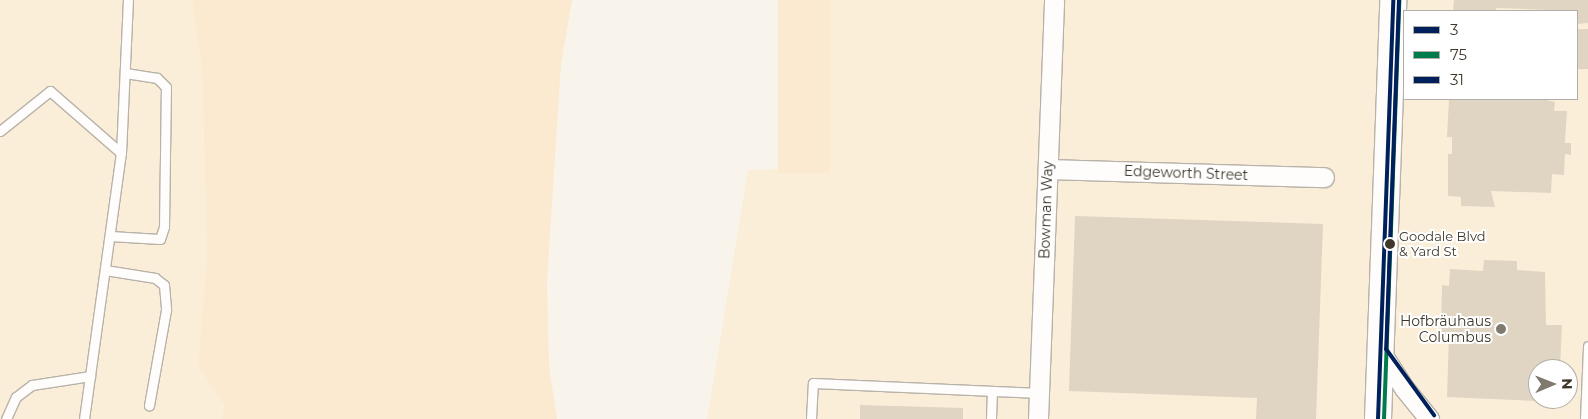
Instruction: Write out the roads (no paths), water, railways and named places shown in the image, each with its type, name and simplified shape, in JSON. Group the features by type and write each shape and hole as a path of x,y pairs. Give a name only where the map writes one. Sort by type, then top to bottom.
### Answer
{"main road":[{"path":"1378,419 1393,0"}],"street":[{"name":"Bowman Way","path":"1038,419 1054,0"},
{"name":"Edgeworth Street","path":"1048,169 1324,177"},
{"path":"1380,351 1404,388 1429,419"}],"lane":[{"path":"84,419 121,153 128,0"},
{"path":"110,236 160,239 164,227 166,86 157,78 125,73"},
{"path":"0,131 50,91 121,153"},
{"path":"105,270 155,278 164,285 166,310 149,404"},
{"path":"1585,419 1588,346"},
{"path":"6,419 16,397 32,385 90,376"},
{"path":"811,419 812,383 1040,393"},
{"path":"991,419 992,391"}],"place":[{"name":"Goodale Blvd & Yard St","path":"1390,244"},
{"name":"Hofbräuhaus Columbus","path":"1501,329"}]}
